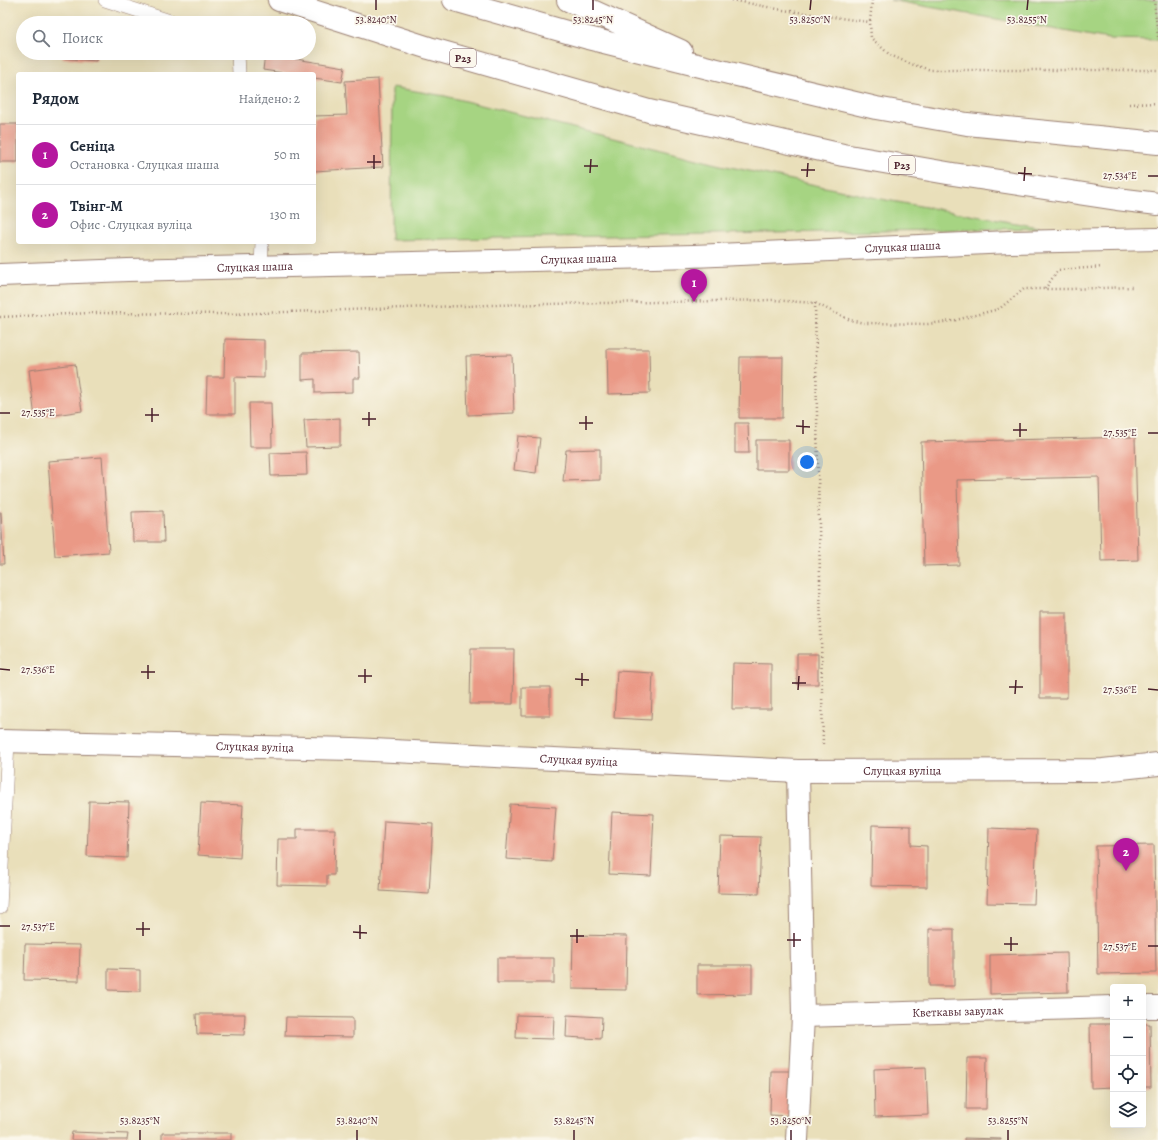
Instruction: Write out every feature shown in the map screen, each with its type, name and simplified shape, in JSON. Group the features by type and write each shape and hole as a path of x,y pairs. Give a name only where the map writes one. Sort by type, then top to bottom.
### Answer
{"main road":[{"name":"Р23","path":"279,0 429,48 649,111 843,155 953,174 1158,204"},
{"path":"454,0 588,38 876,108 967,124 1158,143"},
{"path":"568,0 733,74"},
{"name":"Слуцкая шаша","path":"0,275 693,256 1010,242 1158,240"},
{"name":"Слуцкая вуліца","path":"4,741 353,749 798,771 1103,770 1158,764"},
{"path":"797,1140 803,1016 798,771"},
{"path":"1146,1007 1158,1006"},
{"name":"Кветкавы завулак","path":"803,1016 1110,1007"}],"lane":[{"path":"105,0 154,16"},
{"path":"238,60 239,72"},
{"path":"261,267 262,244"},
{"path":"0,908 4,741"}],"path":[{"path":"732,0 783,10 870,22"},
{"path":"872,0 870,22 871,38 890,55 910,64 931,70 1158,70"},
{"path":"1154,0 1158,37"},
{"path":"1129,104 1158,103"},
{"path":"1045,289 1058,270 1104,266"},
{"path":"0,317 91,314 230,314 491,305 772,300 815,303 850,320 864,323 928,324 952,321 999,308 1024,289 1133,288"},
{"path":"815,303 823,771"}],"green space":[{"path":"890,0 1158,0 1158,40 1109,39"},
{"path":"392,87 445,96 721,165 886,200 1044,228 391,240"}],"building":[{"path":"264,60 302,60 345,67 342,82 316,78 316,72 276,72 263,70"},
{"path":"378,79 383,167 316,171 316,116 347,115 345,81"},
{"path":"0,124 16,124 16,162 0,162"},
{"path":"225,339 264,340 264,378 235,377 235,414 206,414 207,377 224,377"},
{"path":"607,349 649,349 650,393 608,394"},
{"path":"359,352 360,378 353,378 353,392 315,393 315,379 302,380 302,353"},
{"path":"512,355 514,413 468,415 466,356"},
{"path":"740,357 783,357 782,418 739,418"},
{"path":"75,364 82,411 35,418 29,370"},
{"path":"249,403 271,403 272,447 250,447"},
{"path":"340,418 340,446 306,447 304,420"},
{"path":"735,423 748,423 749,453 735,453"},
{"path":"518,436 540,438 536,473 514,470"},
{"path":"1135,437 1138,560 1101,561 1099,477 957,480 959,565 924,566 921,442"},
{"path":"756,440 789,440 789,470 756,470"},
{"path":"600,449 600,480 563,481 566,450"},
{"path":"306,452 307,475 271,476 270,453"},
{"path":"102,457 109,552 55,556 48,461"},
{"path":"163,511 164,542 133,542 132,512"},
{"path":"1,512 4,564 0,564"},
{"path":"1040,612 1067,612 1067,698 1040,698"},
{"path":"471,649 514,649 513,704 470,704"},
{"path":"797,654 818,654 818,684 797,684"},
{"path":"733,663 771,664 771,709 732,709"},
{"path":"617,671 653,673 651,720 614,718"},
{"path":"522,687 550,687 550,716 522,716"},
{"path":"89,801 129,802 127,858 87,856"},
{"path":"201,803 243,805 240,858 198,855"},
{"path":"510,804 556,807 552,862 506,859"},
{"path":"612,812 654,814 651,876 609,874"},
{"path":"384,821 433,824 429,894 380,891"},
{"path":"872,825 911,826 911,845 927,846 927,887 871,886"},
{"path":"989,828 1037,830 1034,904 987,903"},
{"path":"297,829 335,829 334,875 327,875 327,886 277,885 278,839 297,839"},
{"path":"720,836 761,837 759,894 718,893"},
{"path":"1154,845 1156,973 1098,974 1096,846"},
{"path":"929,929 954,929 954,986 929,986"},
{"path":"573,935 627,936 626,990 572,989"},
{"path":"25,944 80,945 79,981 24,980"},
{"path":"1067,953 1068,992 990,994 990,955"},
{"path":"497,958 554,958 554,983 497,983"},
{"path":"697,965 752,965 752,994 697,995"},
{"path":"108,969 140,970 140,991 108,990"},
{"path":"196,1014 245,1014 244,1035 197,1034"},
{"path":"517,1015 554,1016 553,1039 516,1038"},
{"path":"567,1015 602,1017 601,1039 566,1037"},
{"path":"286,1017 353,1018 353,1037 285,1036"},
{"path":"1090,1024 1110,1024 1110,1087 1091,1088"},
{"path":"1146,1024 1150,1024 1151,1087 1146,1087"},
{"path":"967,1058 987,1058 986,1109 966,1109"},
{"path":"926,1067 928,1115 875,1117 874,1069"},
{"path":"771,1071 791,1071 790,1116 770,1115"},
{"path":"72,1132 128,1134 127,1140 71,1140"},
{"path":"162,1133 231,1133 231,1140 162,1140"},
{"path":"964,1138 1001,1139 1001,1140 964,1140"}],"place":[{"name":"Сеніца","path":"694,302"},
{"name":"Твінг-М","path":"1126,871"}]}
